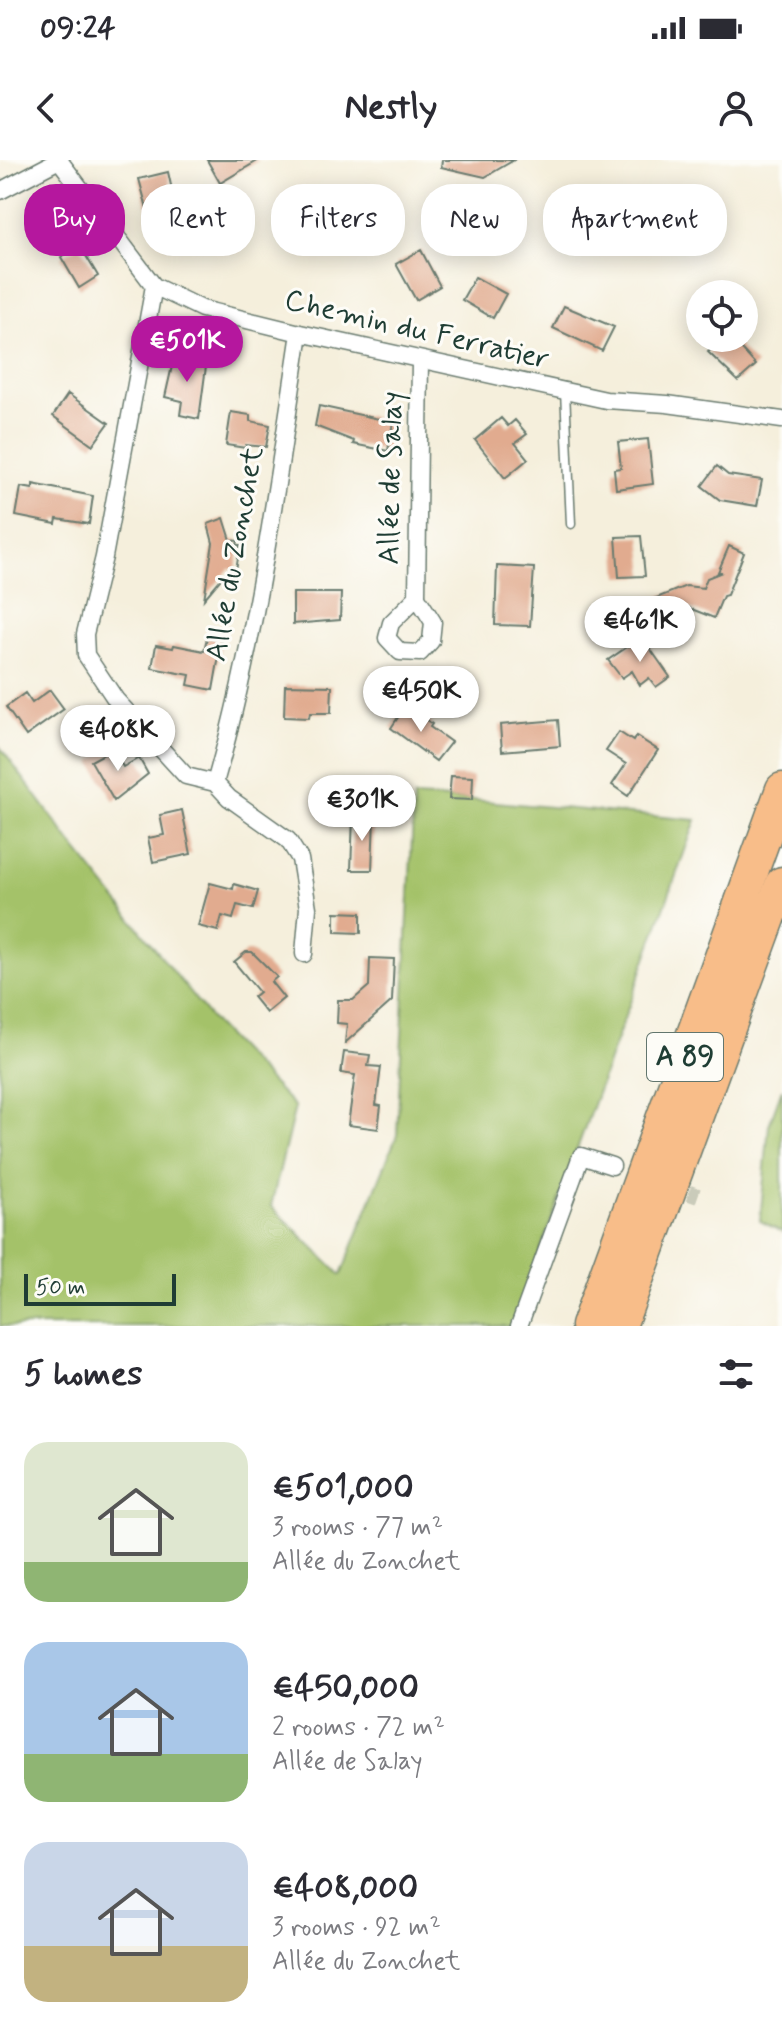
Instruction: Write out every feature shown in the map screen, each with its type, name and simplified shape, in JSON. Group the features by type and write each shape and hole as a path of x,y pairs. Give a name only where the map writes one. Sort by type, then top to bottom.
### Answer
{"highway":[{"name":"A 89","path":"587,1326 782,789"},
{"name":"A 89","path":"620,1326 782,883"}],"street":[{"path":"0,191 59,160"},
{"name":"Chemin du Ferratier","path":"59,160 154,286 202,309 606,400 667,404 782,420"},
{"path":"154,286 104,557 85,634 86,655 116,700 186,776 215,783 229,798 288,840 300,859 308,908 304,954"},
{"name":"Allée du Zonchet","path":"215,783 233,719 267,547 300,333"},
{"name":"Allée de Salay","path":"417,597 420,360"},
{"path":"519,1326 581,1156 612,1166"}],"lane":[{"path":"565,391 571,524"}],"green space":[{"path":"0,747 75,848 216,1025 295,1107 271,1206 341,1275 397,1135 414,797 696,820 513,1326 0,1326"},
{"path":"782,1089 782,1232 760,1221 769,1125"}],"building":[{"path":"207,160 259,160 220,183"},
{"path":"442,160 514,160 485,177 441,167"},
{"path":"168,172 171,184 141,186 139,179"},
{"path":"421,250 421,256 424,256 440,286 416,300 396,264"},
{"path":"86,256 98,276 79,288 61,257"},
{"path":"475,277 506,294 493,318 462,300"},
{"path":"564,306 614,327 602,351 553,328"},
{"path":"708,352 744,352 756,365 738,381"},
{"path":"175,353 207,359 199,419 180,415 182,401 165,397"},
{"path":"68,394 109,423 93,445 53,416"},
{"path":"319,406 393,422 388,451 353,444 354,441 315,426"},
{"path":"231,412 250,415 250,421 270,425 266,447 226,445"},
{"path":"501,418 508,426 515,420 527,434 515,443 528,459 505,478 475,440"},
{"path":"648,439 653,484 616,489 614,469 621,468 618,442"},
{"path":"717,466 728,475 762,480 757,506 720,500 702,486"},
{"path":"33,484 93,496 89,524 57,519 56,524 16,516 21,487 33,489"},
{"path":"224,518 231,540 238,541 237,545 240,545 236,570 229,569 204,599 213,543 208,524"},
{"path":"641,536 645,576 619,577 616,537"},
{"path":"729,546 744,553 714,618 684,606 683,619 656,617 649,601 686,586 703,588 707,578 722,572 718,572"},
{"path":"497,566 534,568 530,626 495,625"},
{"path":"293,593 341,593 340,620 293,624"},
{"path":"207,637 222,639 213,690 188,685 190,675 152,668 156,645 204,651"},
{"path":"642,637 670,677 656,687 649,678 640,685 632,671 622,678 608,660"},
{"path":"285,685 332,686 331,713 310,713 309,718 284,717"},
{"path":"50,690 64,709 26,736 6,707 25,693 32,703"},
{"path":"403,710 411,716 414,711 451,742 436,761 391,728"},
{"path":"558,720 560,746 502,751 500,725"},
{"path":"619,732 633,741 636,736 658,750 628,796 612,785 626,764 606,751"},
{"path":"113,749 123,767 139,758 148,774 114,801 91,761"},
{"path":"451,776 473,777 472,800 449,799"},
{"path":"182,810 191,854 153,862 148,838 164,835 160,815"},
{"path":"353,816 374,817 372,870 351,870"},
{"path":"210,883 233,889 234,884 258,891 253,909 237,905 233,919 222,916 218,931 198,926"},
{"path":"335,912 361,913 361,933 335,932"},
{"path":"246,952 252,952 277,977 271,982 284,998 266,1013 253,997 259,992 234,962"},
{"path":"370,958 394,959 392,1001 345,1043 347,1024 337,1023 338,1000 353,1000 369,986"},
{"path":"344,1052 370,1055 368,1066 381,1067 376,1105 381,1106 378,1129 348,1125 355,1075 341,1073"}],"tunnel":[{"path":"666,1185 698,1196"}]}
